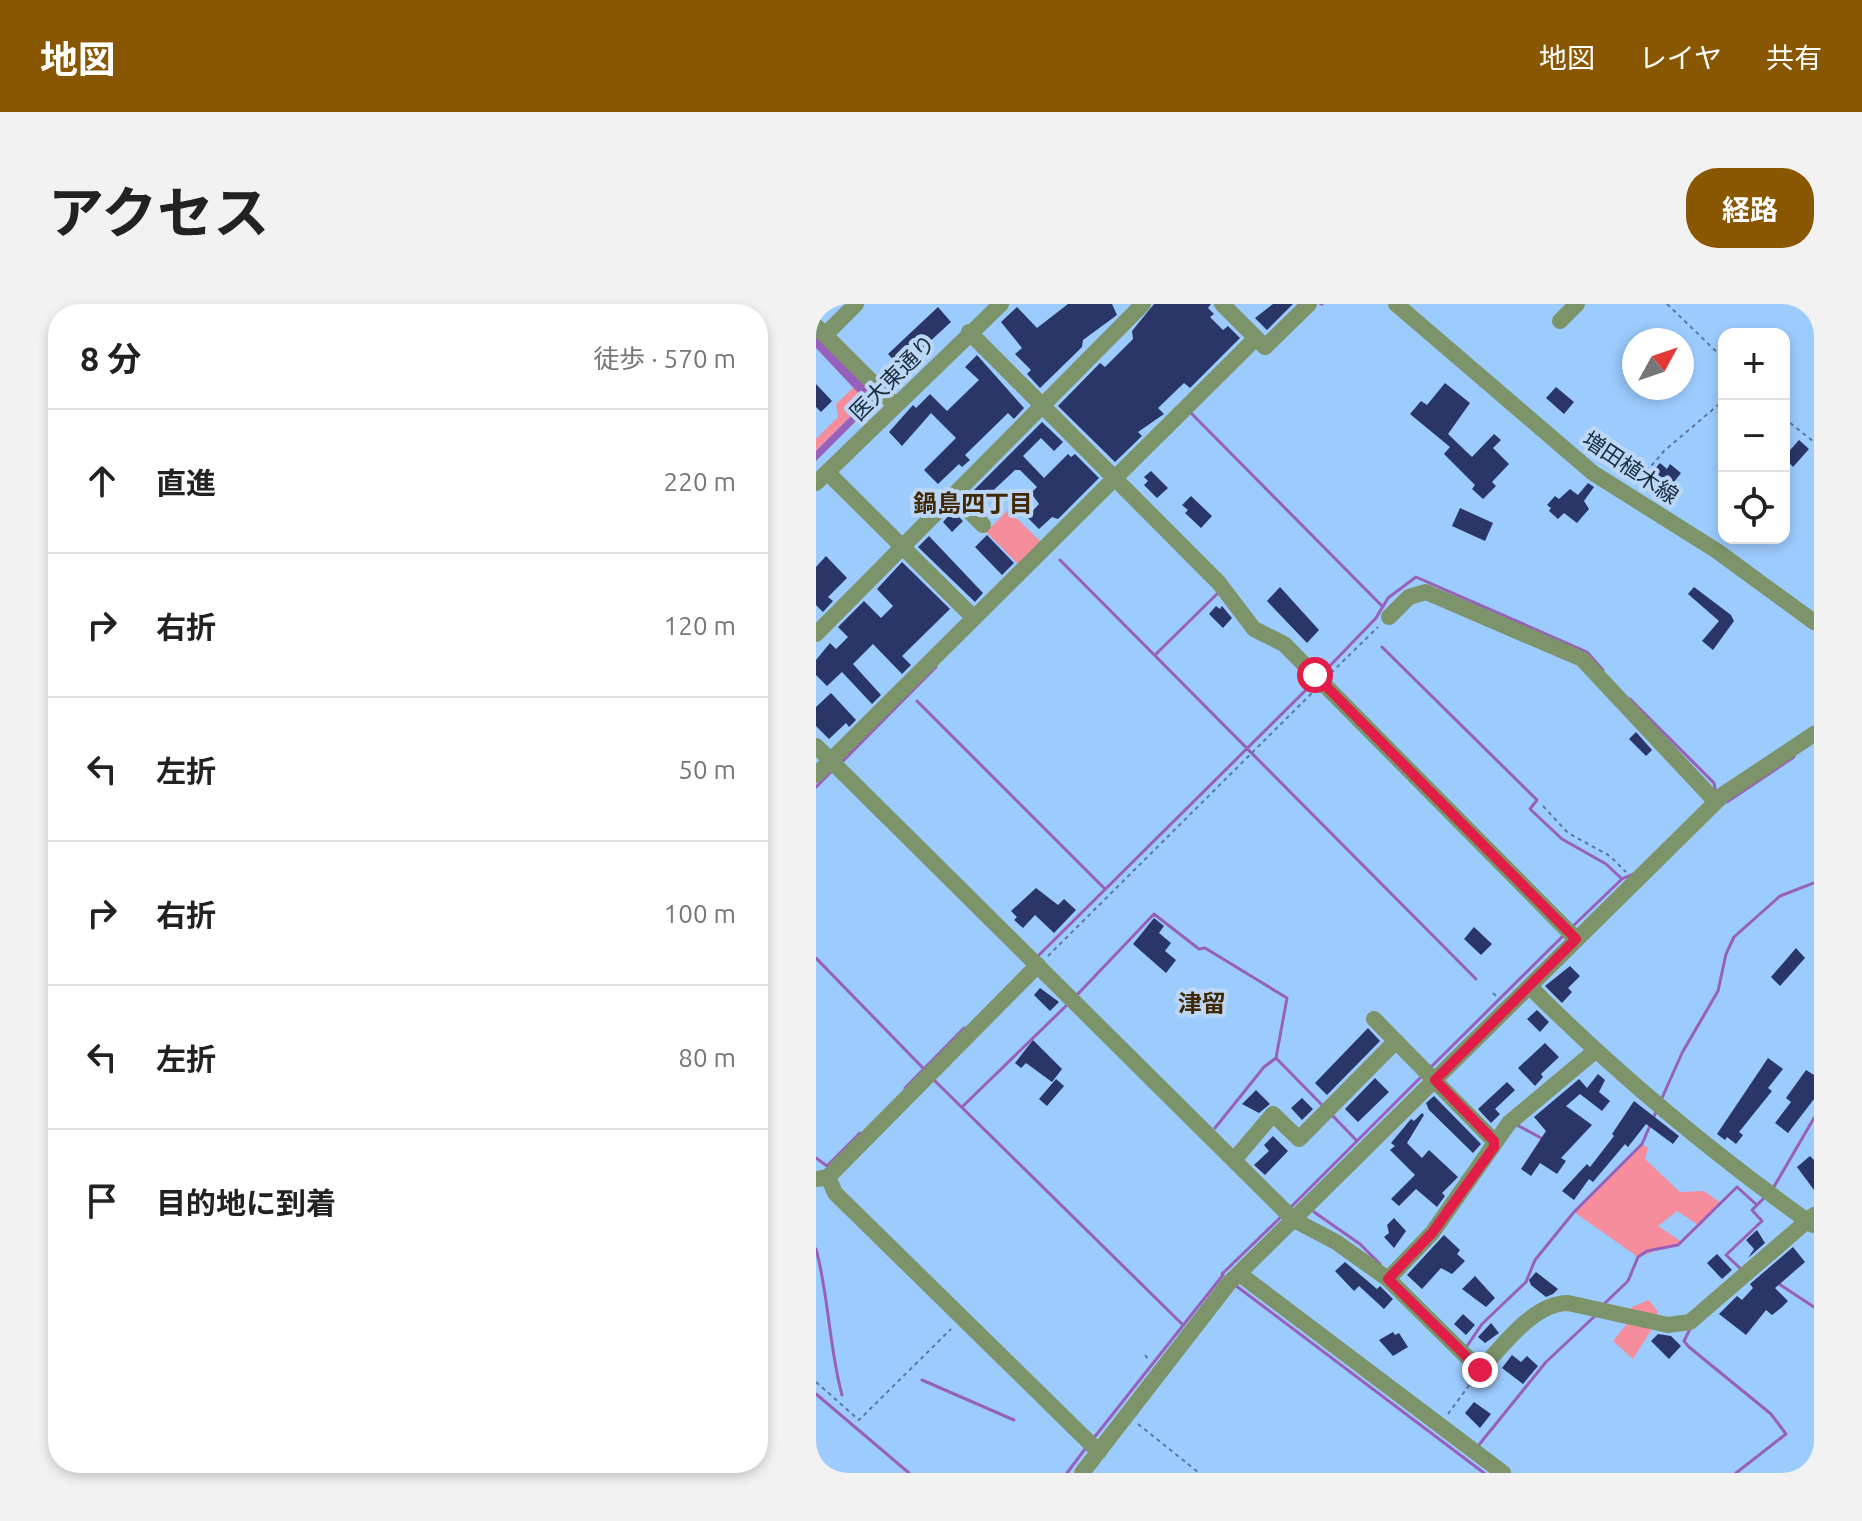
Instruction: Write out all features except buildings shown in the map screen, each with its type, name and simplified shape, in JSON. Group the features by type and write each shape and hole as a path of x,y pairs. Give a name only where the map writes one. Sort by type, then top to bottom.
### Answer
{"street":[{"path":"856,304 820,330 895,405"},
{"name":"医大東通り","path":"822,478 1001,304"},
{"path":"816,634 1143,304"},
{"path":"1222,304 1260,342"},
{"path":"816,775 834,764 973,617 1118,483 1260,342 1309,304"},
{"name":"増田植木線","path":"1396,304 1593,473 1717,551 1814,622"},
{"path":"1560,321 1577,304"},
{"path":"969,332 1219,583 1254,629 1284,644 1571,933"},
{"path":"822,478 903,548 973,617"},
{"path":"954,496 983,525"},
{"path":"1392,614 1409,597 1426,592 1582,659 1716,798"},
{"path":"1082,1473 1235,1279 1290,1216 1430,1075 1530,987 1571,933 1716,798 1812,739"},
{"path":"816,746 1290,1216 1336,1242 1388,1279 1480,1370 1527,1322 1555,1303 1668,1325 1690,1322 1812,1221 1769,1192 1660,1107 1595,1051 1530,987"},
{"path":"1035,961 822,1178 1099,1452"},
{"path":"1374,1019 1494,1144"},
{"path":"1234,1160 1273,1114 1299,1139 1396,1041"},
{"path":"1388,1279 1432,1233 1509,1123 1595,1051"},
{"path":"1235,1279 1440,1424 1503,1473"}],"path":[{"path":"1667,304 1718,353"},
{"path":"1628,494 1664,451 1718,405"},
{"path":"1790,423 1814,442"},
{"path":"1035,961 1120,886 1255,750"},
{"path":"1543,806 1568,833 1610,856 1627,874"},
{"path":"816,1382 859,1420 962,1319"},
{"path":"1145,1355 1149,1360"},
{"path":"1440,1424 1480,1370"},
{"path":"1127,1415 1199,1473"},
{"path":"1184,1473 1190,1466"}],"shaded area":[{"path":"816,333 874,393 873,404 816,461 816,451 862,405 863,398 816,348"},
{"path":"854,387 863,398 862,405 816,451 816,439 838,417 836,404"},
{"path":"1008,510 1041,542 1018,564 986,532"},
{"path":"1642,1144 1648,1148 1645,1159 1680,1192 1704,1191 1721,1203 1700,1226 1677,1211 1658,1226 1682,1242 1638,1257 1574,1212"},
{"path":"1649,1300 1658,1312 1656,1322 1633,1359 1613,1341 1630,1320 1632,1307"}],"waterway":[{"path":"1807,304 1814,311"},
{"path":"1191,413 1382,606"},
{"path":"1060,560 1476,979"},
{"path":"1322,674 1376,618 1388,598 1416,577 1587,652 1603,670"},
{"path":"1155,655 1218,593"},
{"path":"1382,647 1537,800 1530,809 1562,839 1606,864 1622,879"},
{"path":"840,764 936,667"},
{"path":"1038,956 1314,682"},
{"path":"1630,699 1714,783 1716,793"},
{"path":"917,701 1105,889"},
{"path":"1725,800 1727,802 1794,757"},
{"path":"816,787 831,772"},
{"path":"1573,926 1622,879 1633,874"},
{"path":"1662,1098 1682,1053 1718,991 1726,954 1734,937 1780,896 1814,883"},
{"path":"1076,996 1154,914 1199,949 1205,948 1287,998 1276,1058 1324,1107"},
{"path":"1431,1067 1565,934"},
{"path":"816,958 922,1067"},
{"path":"962,1107 1068,1004"},
{"path":"905,1088 964,1028"},
{"path":"1215,1128 1264,1067 1276,1058"},
{"path":"1290,1208 1423,1075"},
{"path":"934,1080 1182,1324"},
{"path":"1467,1346 1482,1324 1526,1282 1535,1260 1574,1212 1642,1144 1656,1112"},
{"path":"1332,1115 1357,1141"},
{"path":"1772,1190 1814,1118"},
{"path":"1517,1125 1541,1138"},
{"path":"816,1158 827,1166 860,1133"},
{"path":"1605,1303 1628,1281 1638,1257 1647,1251 1678,1245 1737,1187 1757,1205 1764,1198"},
{"path":"1741,1269 1726,1255 1762,1221 1752,1210 1757,1205"},
{"path":"1314,1212 1360,1244 1380,1264"},
{"path":"1222,1274 1282,1216"},
{"path":"816,1249 842,1395"},
{"path":"1093,1439 1223,1275"},
{"path":"1779,1284 1814,1307"},
{"path":"1235,1285 1484,1473"},
{"path":"1478,1446 1546,1362 1596,1315"},
{"path":"1691,1327 1684,1341 1689,1347 1771,1414 1786,1434 1736,1473"},
{"path":"922,1380 1014,1420"},
{"path":"816,1394 909,1473"},
{"path":"1067,1473 1085,1449"}],"district":[{"name":"鍋島四丁目","path":"973,503"},
{"name":"津留","path":"1202,1003"}],"route":[{"path":"1315,675 1576,939 1435,1080 1494,1141 1494,1147 1432,1233 1388,1279 1480,1370"}]}
